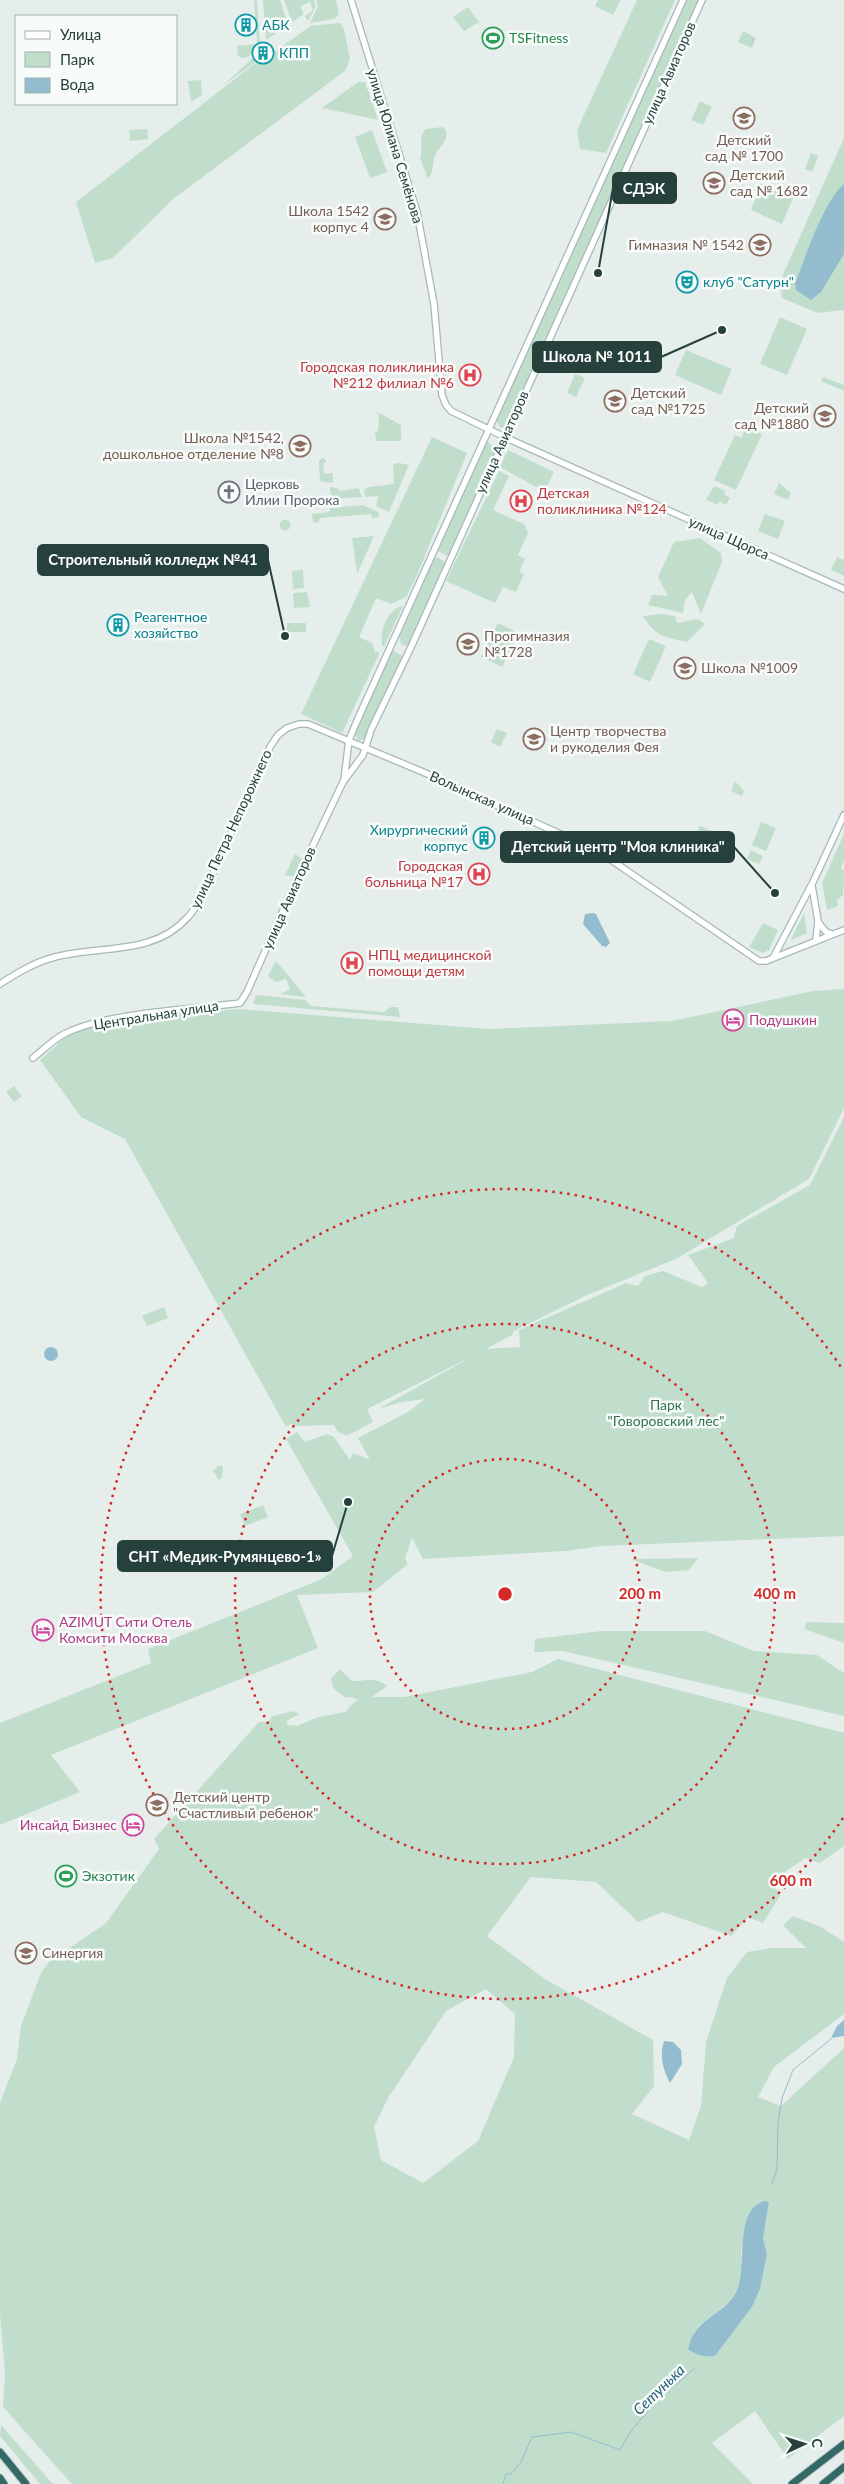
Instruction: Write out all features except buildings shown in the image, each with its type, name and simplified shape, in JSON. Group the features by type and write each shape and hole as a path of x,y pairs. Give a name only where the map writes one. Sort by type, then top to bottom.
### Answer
{"highway":[{"path":"792,2484 844,2444"},
{"path":"0,2452 26,2484"},
{"path":"824,2484 844,2467"},
{"path":"0,2478 4,2484"}],"street":[{"name":"улица Юлиана Семёнова","path":"351,0 417,212 434,304 444,400 452,411 505,437"},
{"name":"улица Авиаторов","path":"343,782 350,740 487,429 683,0"},
{"name":"улица Авиаторов","path":"228,1004 240,1003 248,991 295,883 343,782 363,755 702,0"},
{"name":"улица Щорса","path":"505,437 844,589"},
{"name":"улица Петра Непорожнего","path":"0,984 21,970 53,957 150,944 171,933 189,917 202,895 270,747 278,735 294,725 308,724 350,740"},
{"path":"350,740 365,747"},
{"name":"Волынская улица","path":"365,747 586,845 759,961 773,958"},
{"path":"773,958 814,880 844,815"},
{"path":"814,880 812,896 818,921 816,940"},
{"path":"818,921 826,932 832,934"},
{"path":"773,958 844,930"},
{"path":"788,932 787,946 791,951"},
{"name":"Центральная улица","path":"33,1058 62,1035 83,1026 122,1018 228,1004"}],"green space":[{"path":"254,0 257,0 260,46 250,56 241,58 238,56 237,46 257,44"},
{"path":"263,0 280,0 288,25 266,40"},
{"path":"284,0 314,0 316,6 308,21 305,16 313,10 310,2 300,6 304,14 292,22"},
{"path":"316,0 336,0 339,14 334,19 310,23 318,6"},
{"path":"598,0 621,0 613,15 595,6"},
{"path":"637,0 675,0 606,153 580,149 577,130"},
{"path":"686,0 700,0 507,426 500,428 496,420"},
{"path":"468,7 479,22 464,31 453,17"},
{"path":"340,23 344,29 350,59 345,71 172,200 113,258 95,263 76,202 262,58 264,60 310,26"},
{"path":"743,31 756,38 752,48 738,42"},
{"path":"257,54 261,58 224,85"},
{"path":"201,80 202,95 191,102 188,81"},
{"path":"358,82 365,82 378,120 322,108"},
{"path":"700,101 712,107 703,125 691,120"},
{"path":"442,127 446,130 446,137 435,155 432,173 428,179 420,158 422,136 426,129"},
{"path":"147,129 148,139 130,141 129,130"},
{"path":"372,130 387,172 370,178 355,137"},
{"path":"844,138 844,310 817,313 782,298 781,290 777,288"},
{"path":"811,153 818,156 812,172 805,169"},
{"path":"761,184 793,198 782,224 751,210"},
{"path":"780,317 807,329 787,375 760,364"},
{"path":"686,350 732,369 721,395 675,375"},
{"path":"575,374 585,378 576,397 567,393"},
{"path":"823,377 844,385 844,391 821,381"},
{"path":"374,410 401,425 401,441 376,441 375,432 378,431 379,414"},
{"path":"745,428 762,434 736,490 714,480 735,435 742,438"},
{"path":"432,437 467,453 415,580 406,597 391,604 376,598 359,637 372,643 375,652 378,651 379,654 342,733 301,714"},
{"path":"487,442 497,447 448,556 437,551"},
{"path":"508,450 554,472 546,488 542,490 500,467"},
{"path":"323,457 327,462 323,463 324,474 333,473 333,483 320,481 319,461"},
{"path":"393,464 409,465 389,512 376,506 378,496 365,497 364,490 368,487 394,484"},
{"path":"499,471 509,476 493,510 524,524 528,533 518,555 525,559 519,572 524,574 516,592 503,587 495,603 446,581"},
{"path":"779,483 791,493 788,500 774,494"},
{"path":"714,486 726,491 724,494 730,498 726,505 719,501 718,505 706,500"},
{"path":"330,487 338,488 339,491 359,488 362,499 361,497 335,499 332,502"},
{"path":"363,505 378,512 379,517 372,518 371,514 320,518 319,522 314,523 311,514 330,512 330,508"},
{"path":"765,514 785,521 778,539 758,531"},
{"path":"285,519 291,525 285,531 279,525"},
{"path":"374,536 358,572 357,573 352,538"},
{"path":"700,538 721,553 722,562 701,614 692,592 685,600 683,613 648,605 652,595 668,596 658,577 674,542"},
{"path":"437,557 444,561 445,564 410,643 407,646 402,645 399,638 434,559"},
{"path":"837,557 844,560 844,576 831,570"},
{"path":"303,570 304,588 293,589 292,571"},
{"path":"307,592 310,607 294,608 293,593"},
{"path":"403,606 384,647 381,639 383,627 393,611"},
{"path":"660,614 675,616 677,623 698,619 705,624 687,642 661,635 652,628 643,616"},
{"path":"287,623 306,623 306,632 287,632"},
{"path":"498,623 519,633 502,667 481,657"},
{"path":"649,639 666,646 650,682 633,674"},
{"path":"392,650 403,656 365,739 358,741 355,734"},
{"path":"497,729 507,733 500,747 491,742"},
{"path":"735,781 744,791 742,796 731,791"},
{"path":"761,822 776,828 766,851 752,845"},
{"path":"700,826 714,832 710,842 696,835"},
{"path":"844,834 844,861 841,868 844,871 843,895 837,900 838,906 827,910 822,883"},
{"path":"751,850 763,856 759,864 747,859"},
{"path":"295,854 302,859 294,877 285,875"},
{"path":"804,913 807,933 792,940 791,939"},
{"path":"763,923 778,930 769,950 763,953 749,947"},
{"path":"276,961 305,997 281,994 290,989 286,979 276,982 268,976"},
{"name":"Парк \"Говоровский лес\"","path":"844,989 844,1108 809,1179 676,1259 587,1295 514,1331 512,1335 486,1349 520,1347 519,1330 626,1283 638,1286 645,1276 663,1271 702,1287 708,1283 688,1255 734,1238 737,1226 810,1185 844,1117 844,1536 602,1546 566,1551 423,1559 412,1538 405,1558 408,1564 373,1592 297,1595 318,1648 51,1755 80,1792 0,1825 0,1723 151,1663 148,1649 322,1579 353,1556 286,1439 297,1432 305,1442 327,1434 334,1437 350,1460 353,1453 370,1460 358,1438 408,1412 425,1399 402,1402 378,1409 473,1356 367,1409 373,1422 347,1436 337,1431 334,1425 295,1426 292,1423 286,1427 125,1139 81,1117 40,1060 75,1029 122,1021 238,1009 488,1029 672,1021 813,991"},
{"path":"256,995 305,1000 311,1006 384,1012 391,1007 398,1007 400,1017 253,1004"},
{"path":"14,1086 22,1096 14,1102 6,1092"},
{"path":"164,1307 168,1318 147,1326 142,1316"},
{"path":"218,1466 223,1466 222,1478 219,1480 213,1471"},
{"path":"263,1505 268,1517 245,1526 240,1514"},
{"path":"698,1558 689,1570 665,1572 631,1559"},
{"path":"807,1622 844,1623 844,1643 804,1629"},
{"path":"601,1631 705,1631 754,1651 817,1655 844,1673 844,1716 563,1651 534,1652 535,1639"},
{"path":"558,1659 844,1733 844,1846 820,1863 805,1858 772,1881 780,1896 763,1923 748,1917 731,1936 663,1912 638,1922 596,1882 531,1877 487,1936 545,1979 653,2040 654,2086 632,2114 689,2140 701,2106 706,2042 727,1978 747,1952 771,1948 806,1948 783,1925 793,1916 821,1927 844,1942 844,2014 774,2067 758,2097 781,2106 844,2048 844,2416 788,2459 755,2411 712,2443 753,2484 72,2484 3,2407 5,2373 0,2314 0,2103 17,2059 21,2026 41,1973 49,1962 106,1923 159,1849 154,1839 259,1722 268,1722 273,1716 294,1711 299,1714 287,1721 287,1725 297,1726 318,1717 346,1712 358,1700 351,1697 346,1698 333,1688 331,1678 340,1669 352,1681 373,1680 387,1686 372,1697 404,1697 532,1672","holes":["486,1989 515,2014 514,2057 478,2141 423,2183 381,2160 374,2127 388,2098 446,2011","769,2202 763,2238 767,2254 760,2289 752,2307 715,2356 707,2357 698,2354 688,2348 691,2338 702,2323 724,2306 737,2291 742,2272 741,2252 743,2241 751,2226"]},
{"path":"1,2425 53,2484 40,2484 0,2436"}],"water":[{"path":"844,184 844,254 821,292 811,300 796,290 795,284 823,215 829,203"},
{"path":"585,914 596,914 610,943 606,947 602,946 583,924"},
{"path":"51,1347 56,1349 58,1354 56,1359 51,1361 46,1359 44,1354 46,1349"},
{"path":"844,2020 844,2036 831,2038 837,2026"},
{"path":"664,2041 673,2042 681,2050 682,2064 670,2083 662,2062"},
{"path":"764,2201 769,2202 763,2238 767,2254 760,2289 752,2307 715,2356 707,2357 698,2354 688,2349 691,2338 704,2322 727,2304 738,2288 745,2226 755,2206"}],"waterway":[{"name":"Сетунька","path":"772,2184 777,2169 778,2123 782,2098 793,2070 831,2039"},
{"name":"Сетунька","path":"503,2484 506,2474 511,2474 521,2462 532,2437 571,2432 620,2450 644,2416 695,2368"}],"place":[{"name":"АБК","path":"246,25"},
{"name":"TSFitness","path":"493,38"},
{"name":"КПП","path":"263,53"},
{"name":"Детский сад № 1700","path":"744,118"},
{"name":"Детский сад № 1682","path":"714,183"},
{"name":"Школа 1542 корпус 4","path":"385,219"},
{"name":"Гимназия № 1542","path":"760,245"},
{"name":"СДЭК","path":"598,273"},
{"name":"клуб \"Сатурн\"","path":"687,282"},
{"name":"Школа № 1011","path":"722,330"},
{"name":"Городская поликлиника №212 филиал №6","path":"470,375"},
{"name":"Детский сад №1725","path":"615,401"},
{"name":"Детский сад №1880","path":"825,416"},
{"name":"Школа №1542, дошкольное отделение №8","path":"300,446"},
{"name":"Церковь Илии Пророка","path":"229,492"},
{"name":"Детская поликлиника №124","path":"521,501"},
{"name":"Реагентное хозяйство","path":"118,625"},
{"name":"Строительный колледж №41","path":"285,636"},
{"name":"Прогимназия №1728","path":"468,644"},
{"name":"Школа №1009","path":"685,668"},
{"name":"Центр творчества и рукоделия Фея","path":"534,739"},
{"name":"Хирургический корпус","path":"484,838"},
{"name":"Городская больница №17","path":"479,874"},
{"name":"Детский центр \"Моя клиника\"","path":"775,893"},
{"name":"НПЦ медицинской помощи детям","path":"352,963"},
{"name":"Подушкин","path":"733,1020"},
{"name":"СНТ «Медик-Румянцево-1»","path":"348,1502"},
{"name":"AZIMUT Сити Отель Комсити Москва","path":"43,1630"},
{"name":"Детский центр \"Счастливый ребенок\"","path":"157,1805"},
{"name":"Инсайд Бизнес","path":"133,1825"},
{"name":"Экзотик","path":"66,1876"},
{"name":"Синергия","path":"26,1953"}]}
